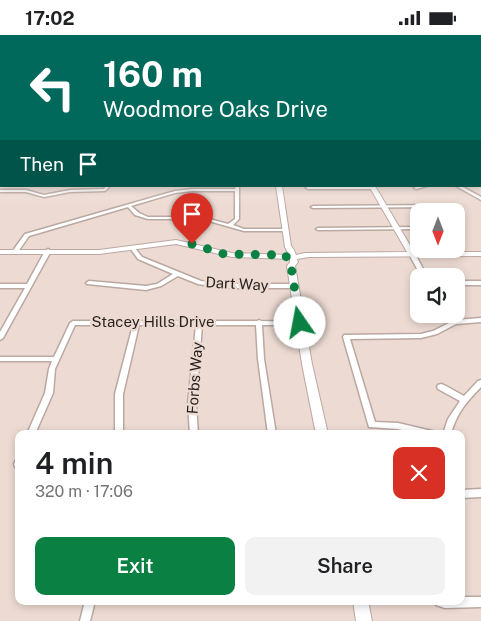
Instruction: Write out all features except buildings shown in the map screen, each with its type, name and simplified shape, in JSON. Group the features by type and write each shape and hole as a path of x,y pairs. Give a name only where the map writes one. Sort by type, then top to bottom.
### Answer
{"main road":[{"path":"279,187 288,247 285,249 289,255 287,262 291,266 293,286 321,430"},
{"path":"372,187 410,251"},
{"path":"289,255 410,254"},
{"path":"465,254 481,254"},
{"path":"361,605 364,621"}],"street":[{"path":"28,191 34,187"},
{"path":"0,191 28,191 47,196 70,191 105,190 107,187"},
{"path":"308,188 372,187"},
{"path":"416,188 420,187"},
{"path":"460,187 481,199"},
{"path":"15,252 27,235 186,190 237,188 237,219 229,226"},
{"path":"129,206 137,214 148,218 213,220 244,230 285,230"},
{"path":"312,207 410,207"},
{"path":"190,218 192,210"},
{"path":"85,218 90,223"},
{"path":"318,229 410,228"},
{"path":"0,252 99,251 132,248 157,243 182,242 224,254 289,255"},
{"name":"Dart Way","path":"132,248 140,258 200,283 217,286 293,286"},
{"path":"0,338 3,326 48,251"},
{"path":"89,283 146,287 159,285 177,274"},
{"path":"465,283 481,283"},
{"path":"0,286 27,286"},
{"path":"415,430 398,426 372,425 346,337 421,335 435,333 455,322 481,320"},
{"path":"119,430 119,394 137,322"},
{"name":"Forbs Way","path":"194,430 192,404 199,322"},
{"name":"Stacey Hills Drive","path":"56,359 73,323 300,323"},
{"path":"259,323 261,359 271,430"},
{"path":"0,359 56,359 52,369 49,393 33,430"},
{"path":"448,430 451,420 464,400 481,383"},
{"path":"441,387 464,400"},
{"path":"465,492 481,493"},
{"path":"465,602 481,602"},
{"path":"85,621 89,605"}],"route":[{"path":"192,244 224,254 247,256 286,255 287,262 291,266 300,323"}]}
